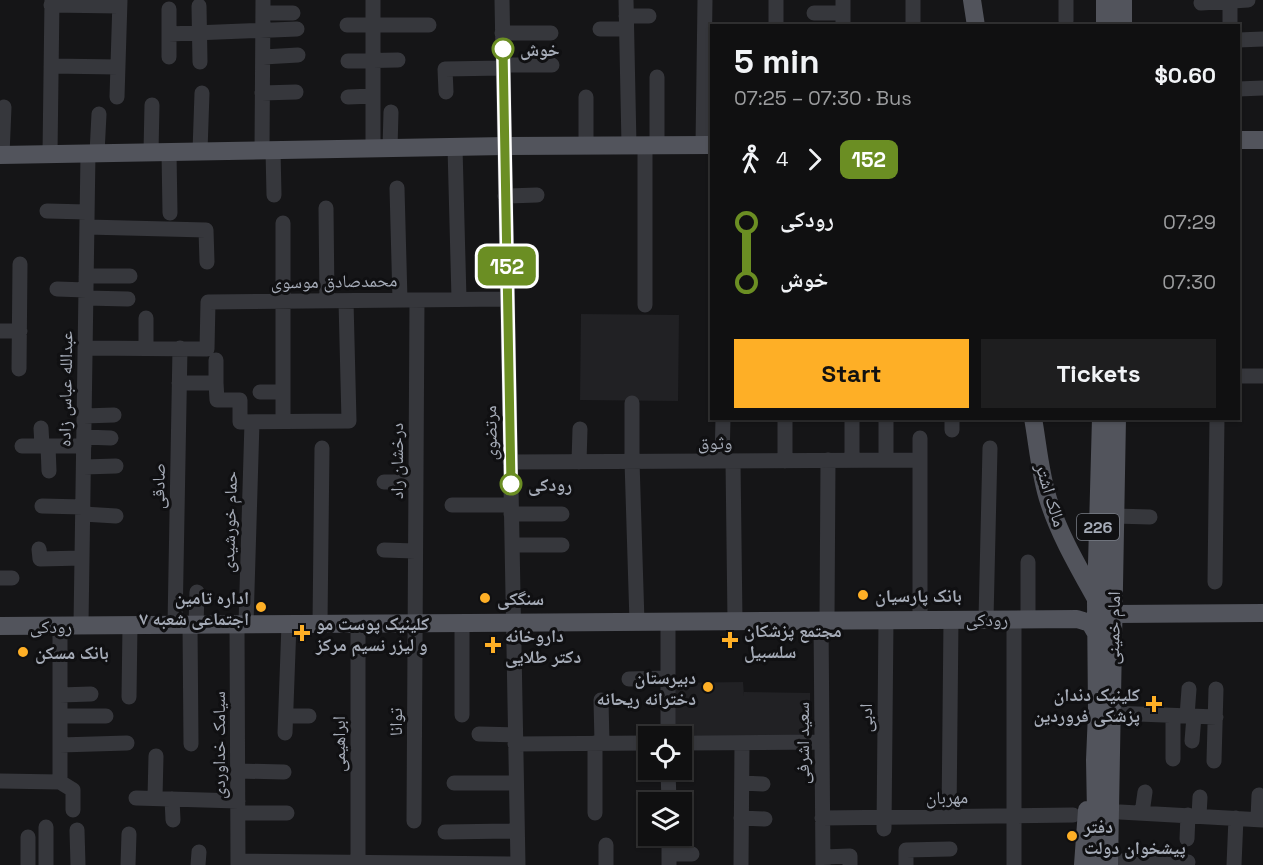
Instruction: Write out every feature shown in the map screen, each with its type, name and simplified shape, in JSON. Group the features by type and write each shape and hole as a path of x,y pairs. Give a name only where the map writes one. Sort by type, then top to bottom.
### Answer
{"main road":[{"path":"972,0 976,24"},
{"path":"1105,0 1105,24"},
{"path":"1123,24 1124,0"},
{"path":"1240,140 1263,140"},
{"path":"1,155 505,146 707,145"},
{"name":"مالک اشتر","path":"1034,420 1042,478 1049,503 1096,601"},
{"name":"امام خمینی","path":"1101,420 1096,601 1103,760 1103,838"},
{"name":"امام خمینی","path":"1103,760 1112,713 1117,420"},
{"path":"1114,614 1263,613"},
{"name":"رودکی","path":"0,626 1074,619 1087,622 1097,635"},
{"path":"1103,760 1120,812 1117,864"},
{"path":"1083,865 1085,820 1103,760"},
{"name":"226","path":"1103,838 1117,864"},
{"name":"226","path":"1096,865 1103,838"}],"street":[{"path":"373,0 373,96 382,148"},
{"name":"مرتضوی","path":"502,0 518,864"},
{"path":"626,0 626,23 644,145 645,306"},
{"path":"705,0 708,32 707,145"},
{"path":"776,0 776,24"},
{"path":"913,0 913,24"},
{"path":"1066,0 1066,21"},
{"path":"1230,0 1230,24"},
{"path":"1201,3 1248,0"},
{"path":"50,154 52,2 120,3 117,97"},
{"path":"199,6 200,62"},
{"path":"274,195 262,93 263,7 293,14"},
{"path":"169,9 169,57"},
{"path":"814,13 843,13"},
{"path":"600,29 649,16"},
{"path":"347,25 429,25"},
{"path":"169,34 297,29"},
{"path":"502,33 551,33"},
{"path":"1240,40 1263,39"},
{"path":"262,57 298,55"},
{"path":"348,61 398,60"},
{"path":"446,92 446,69 552,65"},
{"path":"51,66 118,67"},
{"path":"644,145 657,77"},
{"path":"1240,89 1263,88"},
{"path":"262,93 296,92"},
{"path":"200,151 202,93"},
{"path":"348,97 373,96"},
{"path":"586,97 586,145"},
{"path":"152,105 170,213"},
{"path":"1,155 4,107"},
{"path":"382,148 391,112"},
{"name":"عبدالله عباس زاده","path":"81,626 87,212 99,114"},
{"path":"455,147 459,299"},
{"path":"397,188 400,300"},
{"path":"505,196 537,195"},
{"path":"326,208 327,301"},
{"path":"47,211 87,212"},
{"path":"87,227 146,222 207,230 207,262"},
{"path":"283,223 283,422"},
{"path":"18,369 21,331 20,264"},
{"path":"57,289 86,288 130,276"},
{"path":"86,288 128,299"},
{"name":"محمدصادق موسوی","path":"212,354 208,302 507,298"},
{"name":"درخشان راد","path":"415,623 417,300"},
{"path":"86,348 180,348 212,354 217,400 240,400 240,422 349,421 346,301"},
{"path":"146,318 146,348"},
{"path":"0,331 21,331"},
{"name":"صادقی","path":"180,348 179,383 187,625"},
{"path":"1240,376 1263,376"},
{"path":"179,383 216,383"},
{"path":"260,392 283,392"},
{"path":"632,403 637,622"},
{"path":"84,417 114,416"},
{"path":"723,420 728,461 735,621"},
{"path":"785,420 785,461"},
{"path":"852,420 852,460"},
{"path":"886,420 886,460"},
{"path":"1215,582 1217,420"},
{"name":"حمام خورشیدی","path":"241,624 252,422"},
{"path":"41,428 49,471"},
{"path":"579,462 580,429"},
{"path":"22,446 45,446 111,438"},
{"path":"920,438 920,620"},
{"path":"320,624 322,448"},
{"path":"986,619 990,448"},
{"name":"سعید اشرفی","path":"823,861 822,742 828,460"},
{"name":"وثوق","path":"510,462 920,460"},
{"path":"84,467 116,466"},
{"path":"384,482 416,482"},
{"path":"452,505 562,514"},
{"path":"42,506 116,516"},
{"path":"1115,516 1150,517"},
{"path":"512,545 562,545"},
{"path":"39,549 39,559 82,558"},
{"path":"384,550 415,551"},
{"path":"1014,865 1021,619 1028,562"},
{"path":"191,744 187,625 197,592"},
{"name":"ادبی","path":"884,823 885,620"},
{"path":"949,817 951,620"},
{"path":"668,621 668,726"},
{"name":"توانا","path":"414,821 415,623"},
{"path":"462,623 462,715"},
{"name":"سیامک خداوردی","path":"238,863 241,624"},
{"path":"285,733 289,624"},
{"name":"ابراهیمی","path":"358,624 358,864"},
{"path":"129,696 130,625"},
{"path":"60,626 60,782"},
{"path":"629,679 668,678"},
{"path":"1173,759 1185,716 1189,689"},
{"path":"1214,761 1216,689"},
{"path":"60,695 92,694"},
{"path":"595,813 601,700"},
{"path":"1112,713 1216,717"},
{"path":"60,716 106,716"},
{"path":"286,716 309,716"},
{"path":"1185,716 1192,741"},
{"path":"479,735 515,739 638,743"},
{"path":"692,743 822,742"},
{"path":"60,745 127,743"},
{"path":"741,865 742,743"},
{"path":"155,798 156,756"},
{"path":"238,771 284,772"},
{"path":"0,781 60,782 73,790 73,810"},
{"path":"454,783 516,783"},
{"path":"742,783 763,784"},
{"path":"1142,813 1145,792"},
{"path":"1120,812 1260,819 1260,795"},
{"path":"1187,839 1200,797"},
{"path":"136,798 172,799 287,813"},
{"path":"172,799 172,820"},
{"name":"مهربان","path":"822,818 916,824 949,817 1072,815"},
{"path":"741,818 765,819"},
{"path":"1234,865 1236,818"},
{"path":"46,827 46,865"},
{"path":"77,830 78,865"},
{"path":"445,832 517,831"},
{"path":"128,865 129,834"},
{"path":"28,837 28,865"},
{"path":"606,845 606,865"},
{"path":"906,857 950,852"},
{"path":"669,860 692,854"},
{"path":"823,861 850,854"},
{"path":"1117,864 1188,862"},
{"path":"238,863 518,864"}],"shaded area":[{"path":"581,314 679,315 678,401 580,400"},
{"path":"743,682 744,696 744,692 810,693 810,735 692,735 692,726 673,726 673,683"}],"bus line":[{"name":"152","path":"503,49 511,484"}],"place":[{"name":"خوش","path":"503,49"},
{"name":"رودکی","path":"511,484"},
{"name":"بانک پارسیان","path":"863,595"},
{"name":"سنگکی","path":"485,598"},
{"name":"اداره تامین اجتماعی شعبه ۷","path":"261,607"},
{"name":"کلینیک پوست مو و لیزر نسیم مرکز","path":"302,633"},
{"name":"مجتمع پزشکان سلسبیل","path":"730,640"},
{"name":"داروخانه دکتر طلایی","path":"493,645"},
{"name":"بانک مسکن","path":"23,652"},
{"name":"دبیرستان دخترانه ریحانه","path":"708,687"},
{"name":"کلینیک دندان پزشکی فروردین","path":"1154,704"},
{"name":"دفتر پیشخوان دولت","path":"1072,836"}]}
